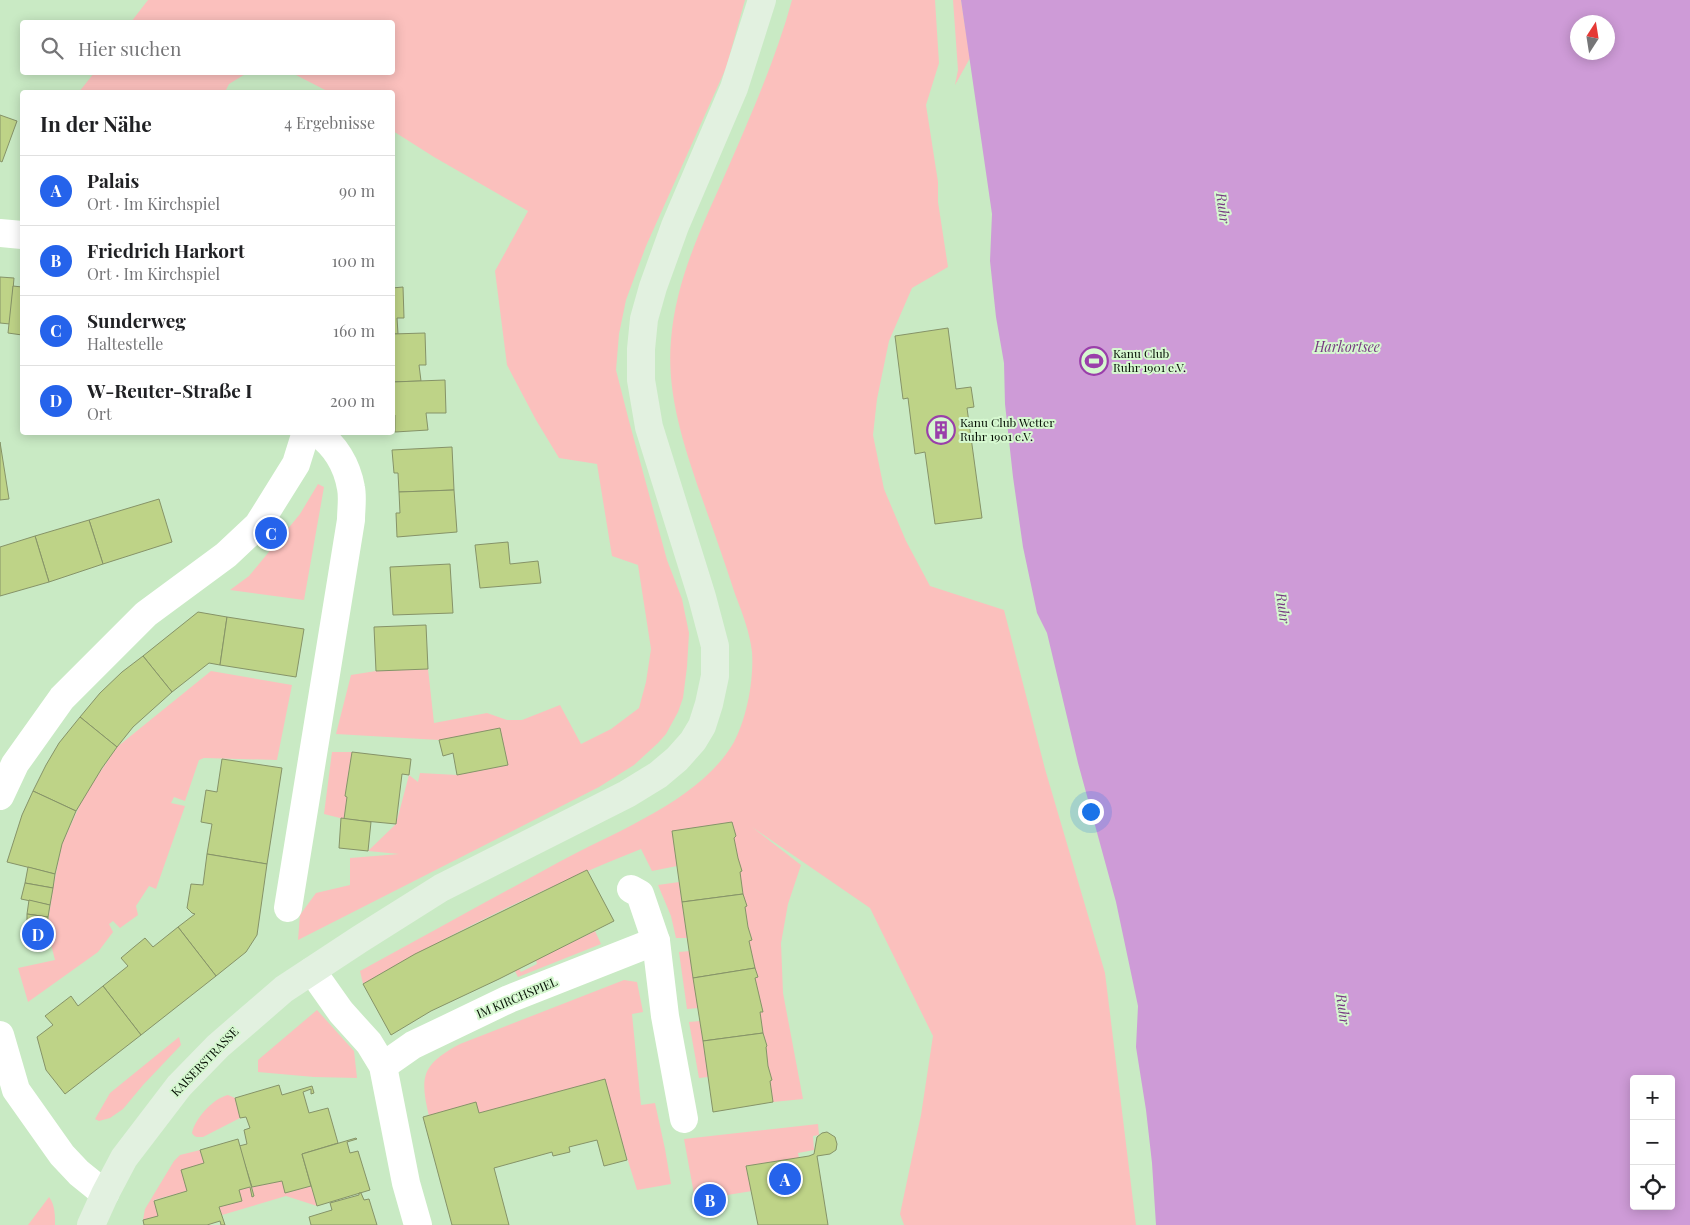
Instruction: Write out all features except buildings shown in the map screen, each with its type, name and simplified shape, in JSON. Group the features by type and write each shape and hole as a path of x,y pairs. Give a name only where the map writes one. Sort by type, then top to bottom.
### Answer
{"main road":[{"name":"KAISERSTRASSE","path":"91,1225 124,1158 178,1086 218,1046 284,989 441,888 628,794 658,775 677,759 693,741 702,726 715,676 715,646 649,427 641,380 641,348 644,320 653,287 675,226 734,88 762,0"}],"street":[{"path":"0,233 20,235"},
{"path":"0,796 15,764 62,698 146,614 226,555 258,525 296,464 305,435"},
{"path":"288,908 351,520 352,488 342,460 328,440 320,435"},
{"path":"631,889 640,894 656,941 665,1016 684,1119"},
{"name":"IM KIRCHSPIEL","path":"384,1066 412,1045 509,1000 656,941"},
{"path":"312,971 341,1012 368,1043 384,1066 406,1183 418,1225"},
{"path":"0,1035 16,1090 62,1155 79,1173 105,1194"}],"shaded area":[{"path":"148,0 745,0 726,68 646,246 626,300 619,334 616,370 667,560 682,599 689,633 683,698 678,712 666,734 658,743 634,765 599,787 298,940 300,915 316,893 350,885 350,858 399,854 368,851 396,824 409,775 418,782 420,773 457,775 508,765 439,740 336,734 351,675 376,671 428,669 434,723 487,713 507,720 522,720 560,705 581,744 611,729 639,708 646,682 651,649 638,565 612,556 597,464 559,458 536,420 507,365 495,271 528,211 395,132 395,90 325,90 296,75 395,75 395,20 133,20"},
{"path":"792,0 935,0 939,63 926,105 938,182 938,202 948,267 912,288 889,341 877,399 873,435 884,489 906,541 930,586 1004,610 1045,769 1105,973 1136,1225 904,1225 900,1214 921,1115 933,1036 870,908 752,827 801,865 788,904 781,943 783,993 803,1099 773,1102 767,1045 763,1033 755,978 758,977 749,941 752,939 748,927 734,838 736,836 732,822 672,831 677,866 652,871 641,849 500,911 363,984 360,971 559,862 631,826 679,797 701,781 719,763 739,732 751,686 751,645 748,630 678,422 671,381 671,340 674,316 686,270 702,226 765,81"},
{"path":"953,0 961,0 970,58 955,85 958,70"},
{"path":"92,75 244,75 229,84 226,90 81,90"},
{"path":"318,484 324,487 304,600 230,590 249,576 300,514"},
{"path":"211,671 292,685 277,760 204,758 199,760 185,801 174,797 171,803 185,806 156,889 149,886 136,906 138,915 120,928 113,921 109,924 113,932 98,952 28,1002 18,968 55,960 47,929 53,888 62,844 84,796 117,747"},
{"path":"332,752 352,752 345,796 347,797 344,819 324,814"},
{"path":"679,882 687,938 676,938 671,916 658,885"},
{"path":"595,931 601,944 518,977 515,971 519,969 521,972 537,964 536,960"},
{"path":"690,951 698,1008 687,1009 679,952"},
{"path":"624,980 637,982 643,1012 632,1014 641,1105 655,1103 671,1184 637,1190 621,1138 479,1113 476,1103 429,1116 424,1090 427,1072 438,1058 448,1051 460,1044"},
{"path":"317,1010 354,1051 357,1078 314,1077 258,1072 258,1060"},
{"path":"700,1021 708,1077 699,1078 689,1022"},
{"path":"179,1037 181,1045 123,1109 110,1118 99,1121 95,1119 110,1093"},
{"path":"228,1095 235,1098 240,1118 203,1137 194,1136 192,1133 194,1127 201,1115 211,1104"},
{"path":"818,1124 819,1135 813,1136 814,1150 798,1153 799,1158 746,1166 752,1191 715,1197 696,1205 684,1139"},
{"path":"200,1150 204,1163 187,1191 154,1200 158,1216 143,1220 145,1209 174,1161 180,1155"},
{"path":"282,1181 286,1193 311,1186 317,1206 286,1196 222,1215 219,1207 242,1201 239,1190 250,1187 253,1197 252,1187"},
{"path":"49,1197 54,1207 55,1225 28,1225"}],"water":[{"name":"Harkortsee","path":"961,0 1690,0 1690,1225 1156,1225 1152,1163 1136,1047 1138,1006 1116,902 1078,763 1047,633 1037,613 1023,547 1005,404 1004,363 996,317 990,261 992,214"}],"place":[{"name":"Kanu Club Ruhr 1901 e.V.","path":"1094,361"},
{"name":"Kanu Club Wetter Ruhr 1901 e.V.","path":"941,430"},
{"name":"Sunderweg","path":"271,533"},
{"name":"W-Reuter-Straße I","path":"38,934"},
{"name":"Palais","path":"785,1179"},
{"name":"Friedrich Harkort","path":"710,1200"}],"water label":[{"name":"Ruhr","path":"1223,208"},
{"name":"Ruhr","path":"1283,608"},
{"name":"Ruhr","path":"1343,1009"}]}
